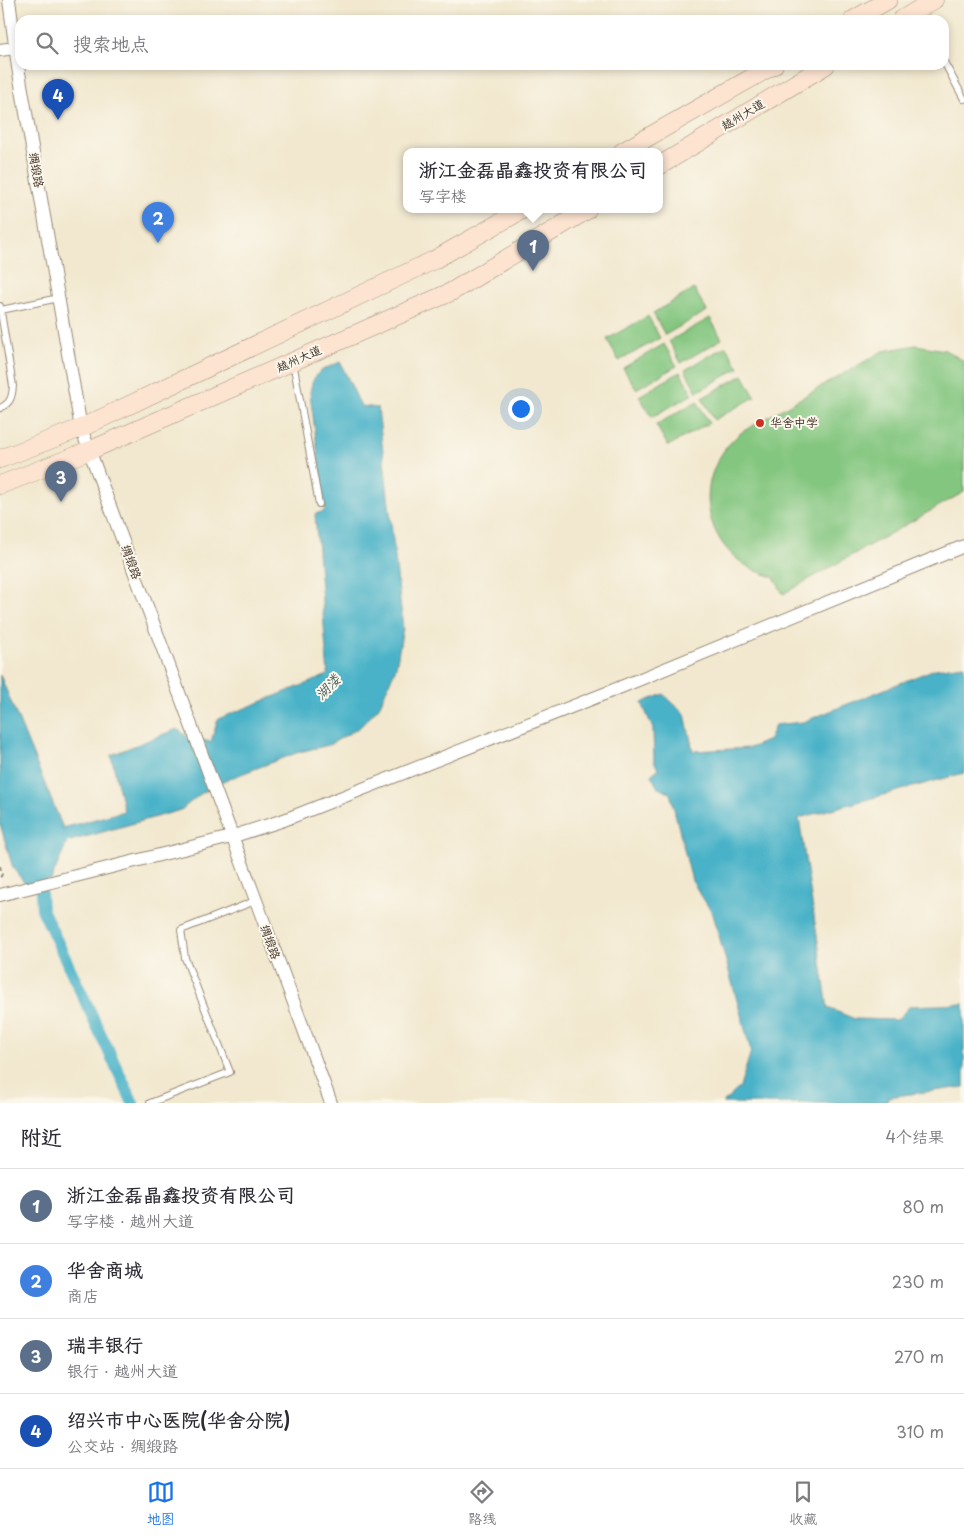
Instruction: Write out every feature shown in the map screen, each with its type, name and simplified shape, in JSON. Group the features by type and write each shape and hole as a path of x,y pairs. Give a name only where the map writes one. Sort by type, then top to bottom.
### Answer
{"main road":[{"path":"862,15 888,0"},
{"path":"912,13 934,0"},
{"path":"629,148 765,70"},
{"name":"越州大道","path":"663,164 818,70"},
{"path":"0,459 81,428 434,260 517,213"},
{"name":"越州大道","path":"0,485 91,450 451,292 582,213"}],"street":[{"name":"绸缎路","path":"9,0 15,48"},
{"path":"0,50 15,48"},
{"name":"绸缎路","path":"19,70 81,428 91,450 254,900 331,1103"},
{"path":"0,895 231,837 284,820 467,748 964,546"}],"lane":[{"path":"948,70 964,99"},
{"path":"0,408 7,405 12,397 12,392 0,308 59,298"},
{"path":"293,361 319,504"},
{"path":"150,1103 230,1072 185,958 181,930 254,900"}],"path":[{"path":"0,866 2,874 0,878"}],"green space":[{"path":"694,289 707,311 665,335 653,313"},
{"path":"648,316 660,338 619,361 607,339"},
{"path":"710,318 722,339 681,363 669,341"},
{"path":"664,344 677,366 636,389 623,368"},
{"path":"916,345 945,350 964,361 964,492 783,594 774,577 750,568 731,554 718,536 710,515 708,493 713,471 724,450 742,432 883,351"},
{"path":"726,346 739,368 697,392 685,370"},
{"path":"680,372 693,394 652,417 639,396"},
{"path":"743,375 755,397 714,420 702,398"},
{"path":"697,401 709,423 668,446 656,425"}],"water":[{"name":"湖溇","path":"340,362 361,406 378,408 403,628 396,667 379,707 360,727 329,745 299,752 223,781 199,795 181,810 67,842 51,880 26,885 13,868 0,824 0,675 63,828 124,811 111,755 177,729 188,737 211,742 218,719 328,675 315,514 325,511 310,393 313,380 319,372"},
{"path":"964,665 964,773 799,818 828,1008 855,1019 897,1020 910,1006 964,1004 964,1087 888,1097 886,1103 723,1103 740,1087 751,1051 713,914 692,881 670,793 658,788 651,775 658,769 654,761 653,729 642,703 663,694 685,714 693,751 750,748 769,740 775,725 803,722 935,669"}],"waterway":[{"path":"40,876 42,909 133,1103"}],"place":[{"name":"绍兴市中心医院(华舍分院)","path":"58,120"},
{"name":"华舍商城","path":"158,243"},
{"name":"浙江金磊晶鑫投资有限公司","path":"533,271"},
{"name":"华舍中学","path":"760,423"},
{"name":"瑞丰银行","path":"61,502"}]}
